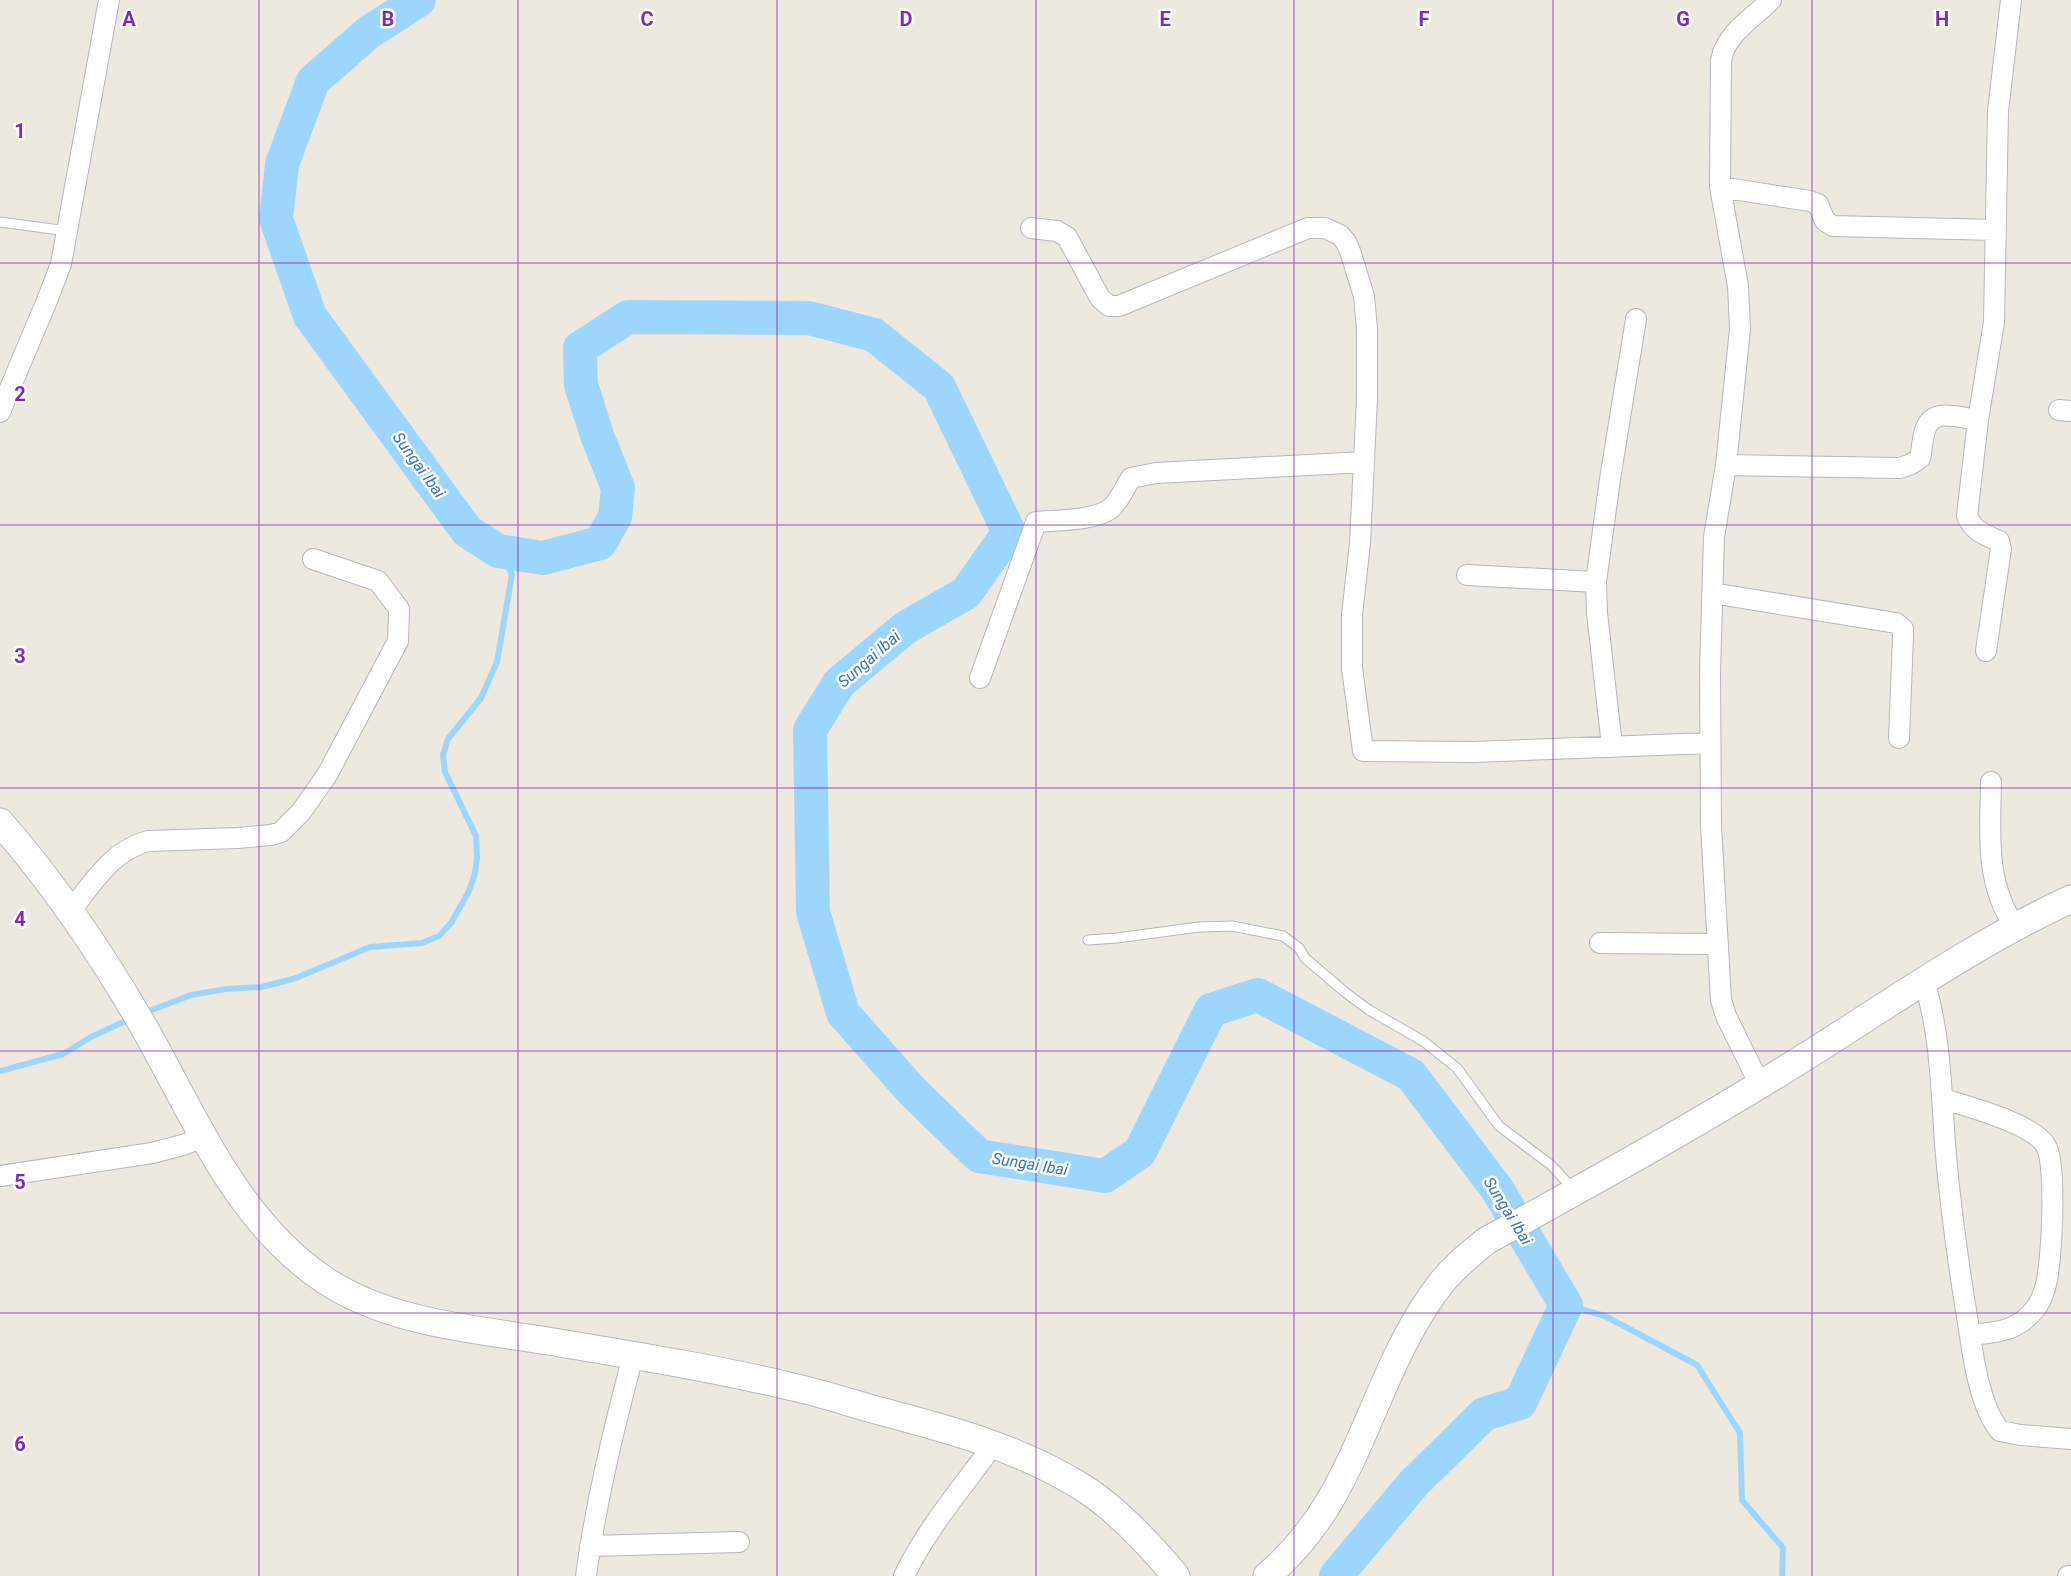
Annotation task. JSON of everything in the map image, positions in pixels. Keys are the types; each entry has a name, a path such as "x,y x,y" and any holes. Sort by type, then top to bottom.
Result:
{"street":[{"path":"0,412 61,264 109,0"},
{"path":"1760,1085 1726,1016 1721,1000 1716,944 1710,743 1714,537 1726,465 1740,329 1737,286 1720,187 1720,88 1724,47 1731,37 1771,0"},
{"path":"1986,651 2001,549 1999,541 1970,525 1967,516 1977,420 1994,321 1998,111 2011,0"},
{"path":"1720,187 1810,201 1818,204 1820,214 1833,226 1996,230"},
{"path":"1031,228 1057,231 1067,237 1100,298 1109,306 1119,306 1308,228 1325,228 1340,235 1350,251 1358,274 1364,296 1367,329 1360,543 1352,615 1352,668 1363,751 1473,752 1710,743"},
{"path":"1612,746 1597,613 1596,582 1636,319"},
{"path":"1726,465 1900,468 1920,458 1924,432 1933,417 1942,415 1977,420"},
{"path":"980,678 1036,522 1095,515 1110,509 1131,478 1156,472 1364,462"},
{"path":"71,910 117,855 134,845 148,841 238,838 281,832 301,812 327,775 349,729 398,641 399,609 378,581 313,559"},
{"path":"1467,575 1596,582"},
{"path":"1712,594 1896,623 1903,629 1899,738"},
{"path":"1991,782 1990,839 1995,882 2005,911 2015,927"},
{"path":"0,822 71,910 117,981 231,1181 274,1238 301,1263 328,1282 352,1296 378,1306 443,1323 800,1388 961,1432 1036,1462 1088,1491 1126,1523 1176,1576"},
{"path":"1267,1576 1285,1560 1328,1503 1346,1471 1397,1356 1430,1300 1453,1270 1486,1241 1760,1085 1924,981 2015,927 2071,899"},
{"path":"1600,943 1716,944"},
{"path":"1924,981 1930,998 1938,1053 1953,1225 1970,1335 1990,1416 2000,1431 2021,1436 2071,1438"},
{"path":"1942,1099 1995,1116 2028,1132 2046,1145 2053,1171 2046,1286 2037,1307 2013,1329 1970,1335"},
{"path":"0,1176 152,1153 204,1137"},
{"path":"586,1576 615,1424 633,1356"},
{"path":"904,1576 947,1505 993,1445"},
{"path":"590,1546 739,1542"}],"lane":[{"path":"0,222 67,231"},
{"path":"1088,940 1199,927 1232,926 1283,936 1299,948 1305,958 1346,993 1369,1010 1423,1041 1457,1068 1499,1126 1551,1165 1575,1192"}],"waterway":[{"name":"Sungai Ibai","path":"419,0 368,33 313,81 282,164 276,219 310,316 467,531 498,551 543,558 600,543 615,517 618,488 598,438 581,385 580,348 628,317 809,318 874,335 939,387 1009,532 966,593 905,628 839,683 810,730 813,912 843,1013 911,1090 979,1156 1105,1176 1140,1152 1211,1010 1258,995 1411,1075 1497,1189 1566,1305 1520,1403 1484,1414 1413,1484 1336,1576"},
{"path":"144,1013 191,995 226,989 262,987 296,978 370,947 422,943 439,936 451,923 468,893 475,874 477,857 476,836 445,772 443,755 448,739 481,698 497,662 512,574 498,551"},
{"path":"0,1071 63,1054 91,1037 132,1018"},
{"path":"1566,1305 1605,1316 1697,1365 1740,1433 1742,1500 1783,1548 1782,1576"}]}
